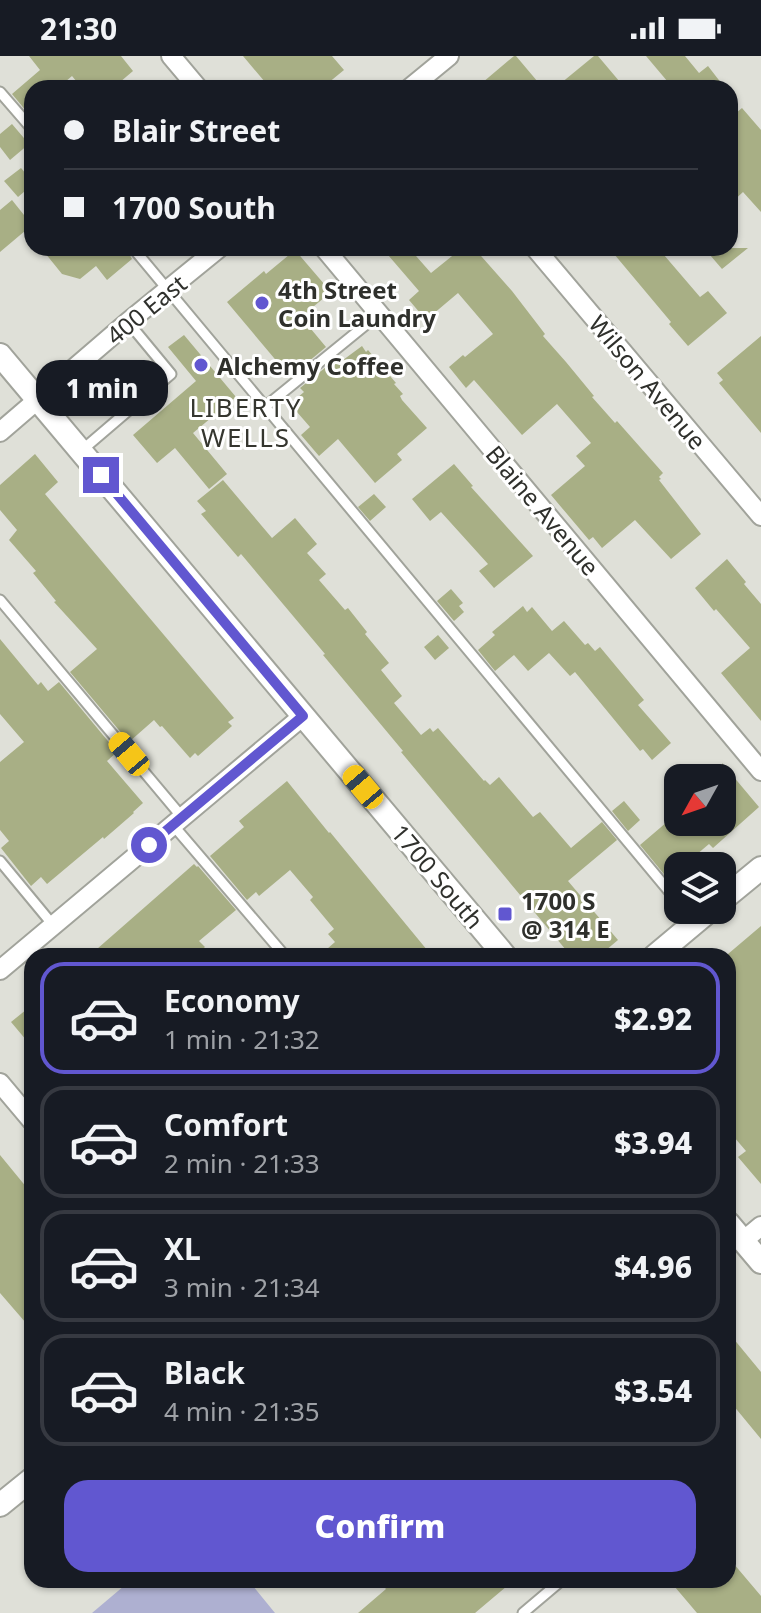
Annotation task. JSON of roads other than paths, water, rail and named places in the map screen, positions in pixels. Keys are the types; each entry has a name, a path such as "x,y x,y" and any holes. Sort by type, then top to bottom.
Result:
{"street":[{"path":"171,56 191,80"},
{"path":"420,80 449,56"},
{"name":"400 East","path":"0,432 209,256"},
{"name":"Blaine Avenue","path":"331,256 761,771"},
{"name":"Wilson Avenue","path":"542,256 761,516"},
{"name":"1700 South","path":"0,355 498,948"},
{"path":"26,948 303,716"},
{"path":"736,889 761,868"},
{"path":"663,948 687,924"},
{"path":"0,970 24,950"},
{"path":"0,1083 24,1112"},
{"path":"743,1241 761,1226"},
{"path":"736,1233 761,1262"},
{"path":"0,1505 24,1486"}],"lane":[{"path":"0,92 24,120"},
{"path":"140,256 664,885"},
{"path":"266,406 379,314"},
{"path":"81,451 171,374 128,322"},
{"path":"0,600 279,948"},
{"path":"0,861 53,925"},
{"path":"523,1613 553,1588"}],"place":[{"name":"4th Street Coin Laundry","path":"262,303"},
{"name":"Alchemy Coffee","path":"201,365"},
{"name":"1700 S @ 314 E","path":"505,914"}],"district":[{"name":"LIBERTY WELLS","path":"246,422"}]}
